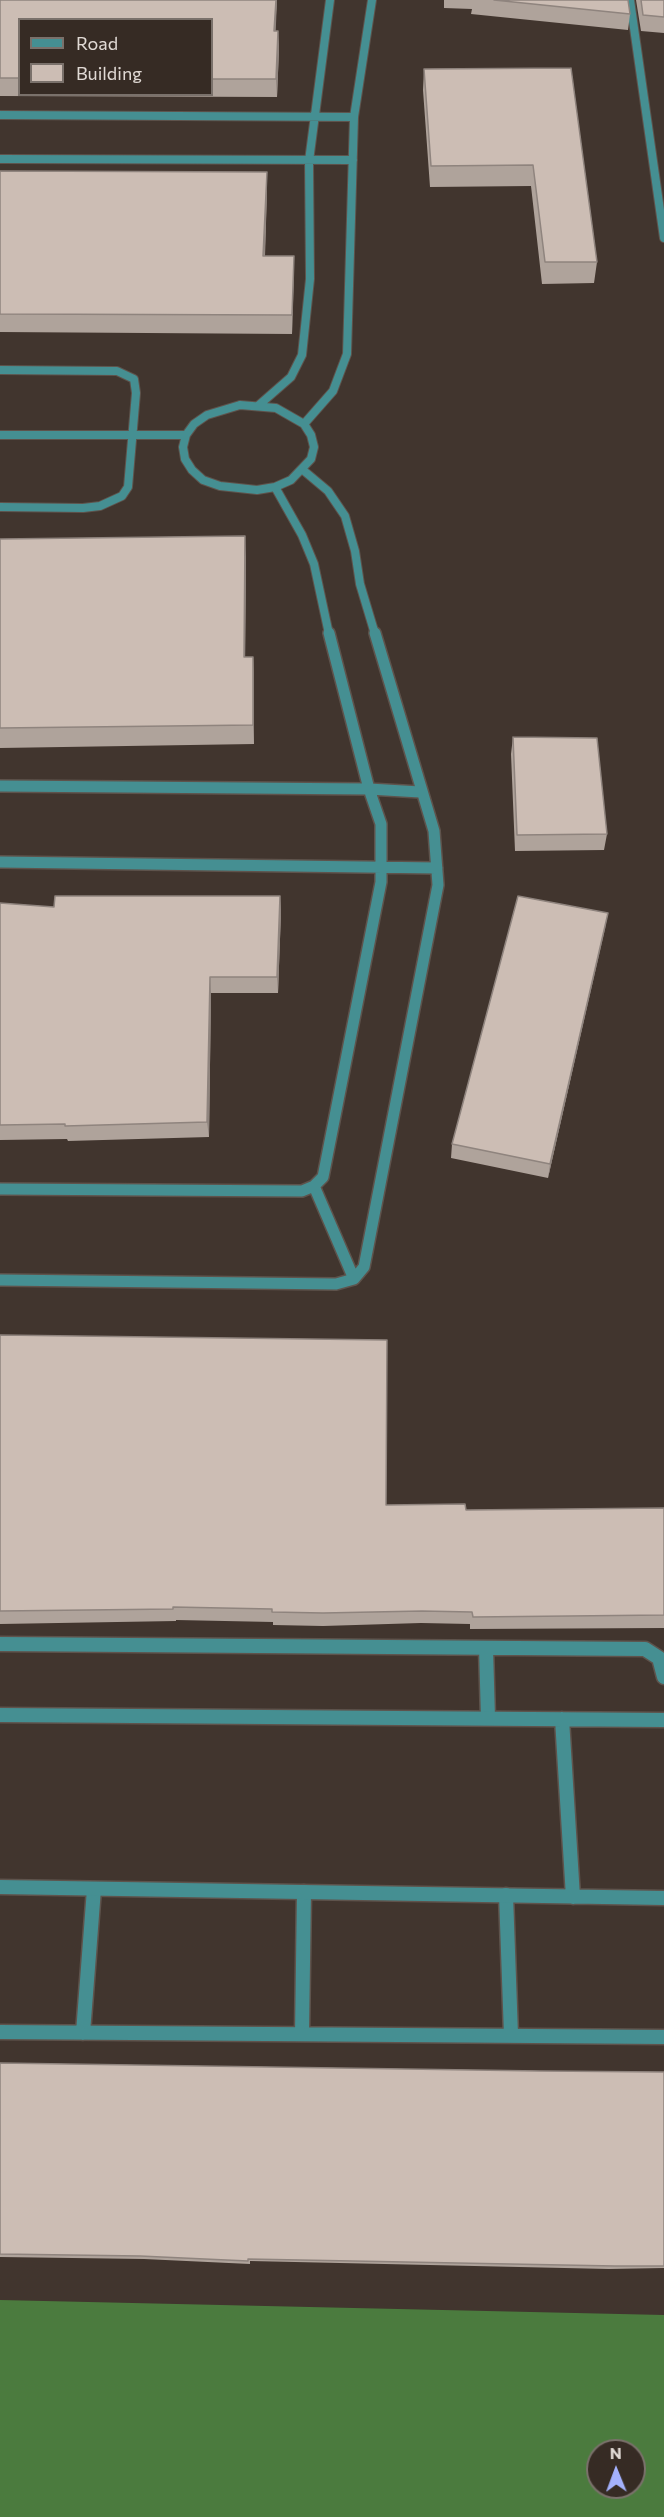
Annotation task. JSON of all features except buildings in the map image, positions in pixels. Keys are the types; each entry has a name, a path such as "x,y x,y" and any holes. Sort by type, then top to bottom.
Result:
{"street":[{"path":"259,405 291,377 302,355 310,279 309,161 330,0"},
{"path":"304,424 333,391 347,354 354,117 372,0"},
{"path":"630,0 664,238"},
{"path":"0,115 354,117"},
{"path":"0,159 353,160"},
{"path":"0,370 109,370 131,376 136,383 134,434 128,487 123,496 112,502 83,508 0,507"},
{"path":"240,405 259,405 276,408 304,424 311,435 314,447 311,459 303,470 291,480 275,487 256,490 238,490 203,480 192,470 185,459 183,447 186,435 194,424 215,412 240,405"},
{"path":"0,435 186,435"},
{"path":"0,1280 336,1284 354,1279 364,1267 438,885 434,831 420,792 360,584 355,551 345,516 328,491 303,470"},
{"path":"0,1189 302,1191 314,1186 323,1177 381,882 381,824 369,789 321,604 315,564 275,487"},
{"path":"0,786 369,789 420,792"},
{"path":"0,862 436,867"},
{"path":"314,1186 354,1279"},
{"path":"0,1644 645,1649 659,1658 664,1677"},
{"path":"486,1648 488,1718"},
{"path":"0,1715 664,1720"},
{"path":"562,1719 573,1897"},
{"path":"0,1887 664,1898"},
{"path":"83,2033 94,1889"},
{"path":"302,2034 304,1892"},
{"path":"506,1895 511,2035"},
{"path":"0,2032 664,2037"}],"green space":[{"path":"0,2300 664,2315 664,2517 0,2517"}]}
